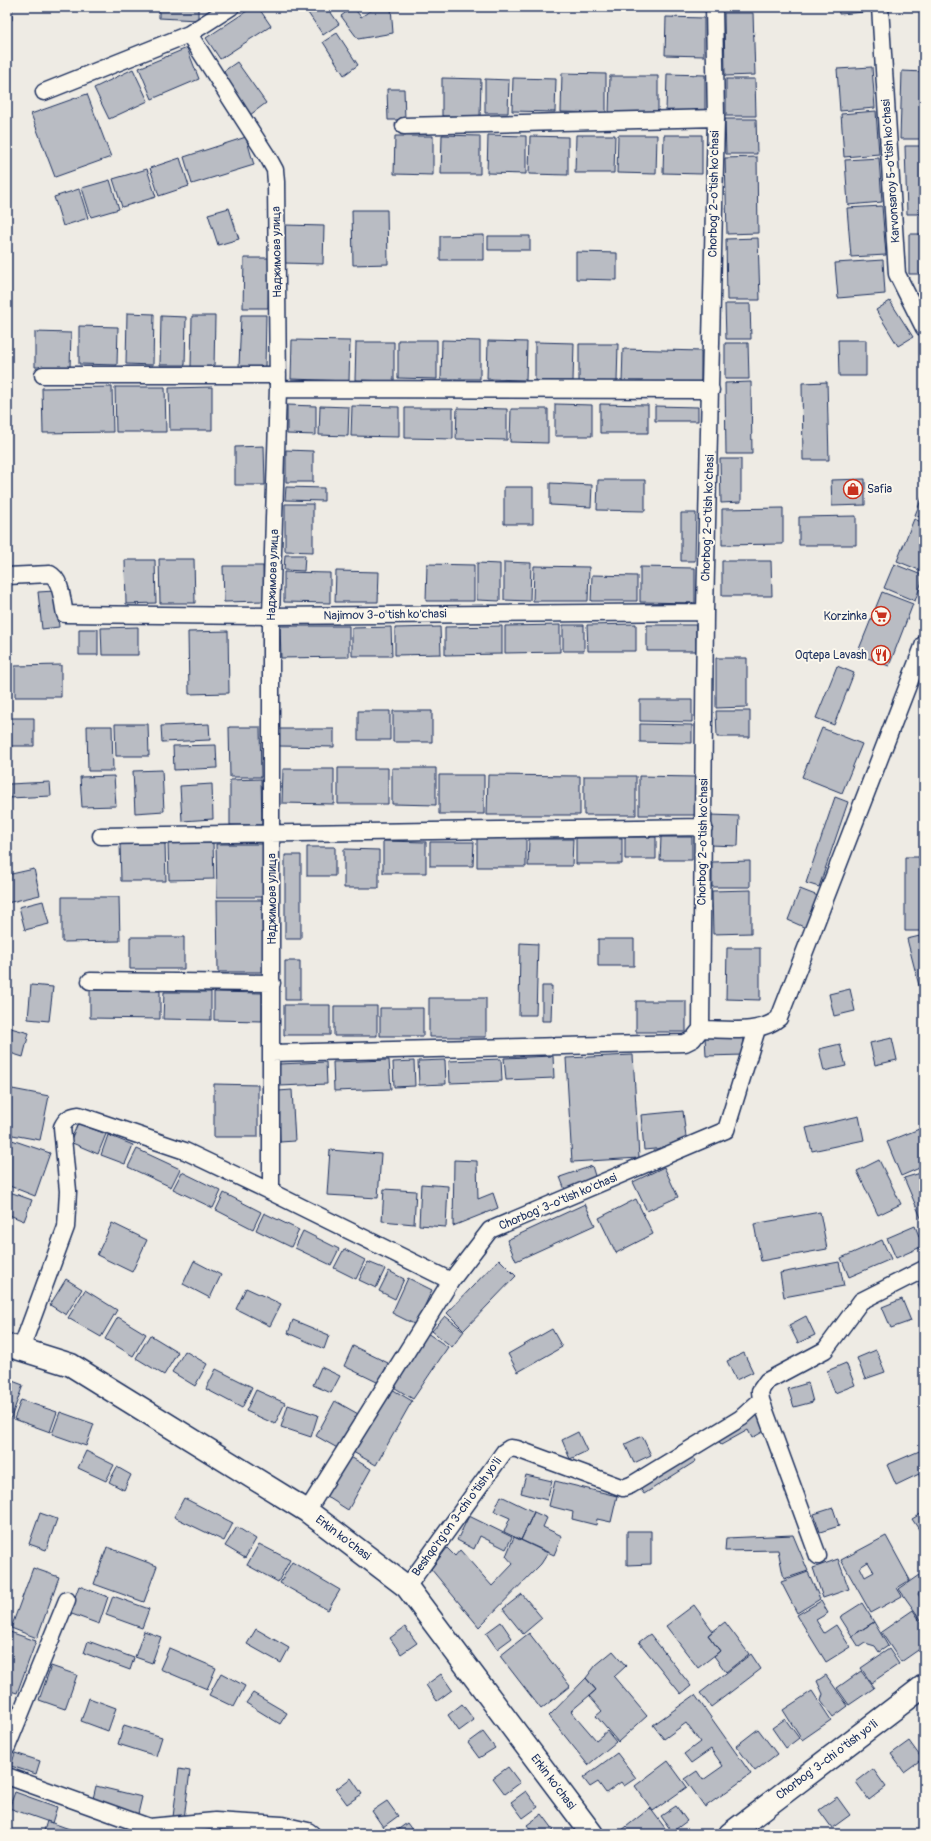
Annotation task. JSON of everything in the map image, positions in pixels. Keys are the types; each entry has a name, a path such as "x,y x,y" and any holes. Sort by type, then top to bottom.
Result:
{"main road":[{"name":"Erkin ko'chasi","path":"14,1347 71,1365 307,1511 407,1587 592,1834"},
{"name":"Chorbog' 3-chi o'tish yo'li","path":"730,1834 924,1686"}],"street":[{"path":"44,92 189,34 231,7"},
{"name":"Chorbog' 2-o'tish ko'chasi","path":"701,1029 705,612 716,118 714,7"},
{"name":"Karvonsaroy 5-o'tish ko'chasi","path":"880,7 897,274 924,328"},
{"name":"Наджимова улица","path":"189,34 275,170 278,382 271,616 271,1192"},
{"path":"404,126 716,118"},
{"path":"44,375 278,382 711,390"},
{"name":"Najimov 3-o'tish ko'chasi","path":"7,576 50,574 54,576 58,581 65,614 271,616 705,612"},
{"path":"271,1053 685,1043 693,1039 701,1029 756,1029 772,1024 779,1018 924,644"},
{"path":"101,836 272,832 704,827"},
{"path":"90,981 272,983"},
{"name":"Chorbog' 3-o'tish ko'chasi","path":"307,1511 451,1282 490,1230 726,1130 756,1029"},
{"path":"14,1347 66,1227 68,1191 62,1127 68,1118 73,1115 79,1115 185,1151 271,1192 451,1282"},
{"path":"818,1556 761,1400 760,1391 767,1382 825,1350 861,1300 924,1269"},
{"name":"Beshqo'rg'on 3-chi o'tish yo'li","path":"407,1587 504,1452 510,1448 623,1488 631,1485 741,1418 761,1400"},
{"path":"7,1747 67,1600"},
{"path":"8,1779 149,1827 215,1821 282,1825 312,1834"}],"building":[{"path":"7,7 12,7 12,20 7,20"},
{"path":"159,7 198,7 198,20 159,18"},
{"path":"253,7 258,7 271,26 220,59 206,38"},
{"path":"304,7 327,7 339,24 323,35"},
{"path":"353,7 361,17 376,7 391,7 393,33 358,39 341,16"},
{"path":"667,7 706,7 705,11 667,10"},
{"path":"724,7 746,7 746,10 724,10"},
{"path":"838,7 865,7 865,12 839,14"},
{"path":"724,13 753,13 755,75 725,76"},
{"path":"666,17 704,18 704,56 665,55"},
{"path":"337,33 358,65 344,75 323,42"},
{"path":"187,48 199,79 152,99 139,68"},
{"path":"237,62 266,103 250,115 221,73"},
{"path":"872,67 875,108 840,111 837,69"},
{"path":"133,69 148,101 109,119 94,88"},
{"path":"902,71 924,72 924,139 900,139"},
{"path":"562,73 606,74 606,113 561,112"},
{"path":"667,74 705,75 705,113 666,112"},
{"path":"610,76 658,76 658,115 609,114"},
{"path":"442,78 481,79 480,117 442,116"},
{"path":"513,78 556,79 555,112 512,111"},
{"path":"485,79 509,80 508,113 485,113"},
{"path":"726,79 755,79 756,116 726,116"},
{"path":"387,89 404,89 405,120 388,120"},
{"path":"87,94 111,157 55,177 31,114"},
{"path":"876,111 879,154 844,157 841,114"},
{"path":"725,119 756,119 757,154 726,154"},
{"path":"442,135 480,136 480,174 441,174"},
{"path":"488,135 526,136 526,174 487,173"},
{"path":"576,135 615,135 614,173 575,173"},
{"path":"618,135 657,135 656,174 617,173"},
{"path":"664,135 702,135 702,174 663,173"},
{"path":"395,136 433,136 433,175 394,174"},
{"path":"530,136 568,137 568,175 529,174"},
{"path":"246,137 254,165 192,184 184,157"},
{"path":"905,146 924,146 924,214 907,214"},
{"path":"757,157 758,233 727,234 725,158"},
{"path":"180,158 189,186 159,196 150,168"},
{"path":"879,158 882,202 848,205 845,160"},
{"path":"147,169 156,197 122,207 113,179"},
{"path":"110,180 119,209 91,217 82,188"},
{"path":"79,189 88,218 63,226 54,197"},
{"path":"882,206 886,255 851,257 847,208"},
{"path":"229,208 239,239 218,245 208,214"},
{"path":"352,210 387,210 388,264 353,265"},
{"path":"285,225 324,226 323,264 284,263"},
{"path":"909,234 924,234 924,274 909,274"},
{"path":"484,235 484,260 440,260 440,236"},
{"path":"488,236 530,236 530,250 488,250"},
{"path":"758,238 760,300 727,300 726,239"},
{"path":"576,252 617,253 617,280 576,279"},
{"path":"244,258 269,258 268,308 243,308"},
{"path":"883,260 885,294 838,298 835,263"},
{"path":"890,301 913,337 898,346 876,310"},
{"path":"725,304 750,304 751,339 726,339"},
{"path":"127,313 154,314 153,365 126,364"},
{"path":"241,315 266,315 265,368 239,367"},
{"path":"161,316 186,317 185,365 160,365"},
{"path":"192,316 215,316 214,367 191,367"},
{"path":"79,326 118,327 117,365 79,364"},
{"path":"35,332 71,333 70,368 35,367"},
{"path":"292,340 350,341 349,381 291,379"},
{"path":"398,340 437,340 437,379 398,378"},
{"path":"442,340 480,341 480,379 441,379"},
{"path":"838,340 866,340 866,376 839,376"},
{"path":"488,341 527,342 526,380 487,379"},
{"path":"356,342 394,342 394,381 355,380"},
{"path":"535,342 574,343 573,381 535,381"},
{"path":"725,343 748,343 749,379 725,379"},
{"path":"579,344 618,344 617,382 579,382"},
{"path":"623,349 701,351 701,385 622,383"},
{"path":"751,382 752,454 726,454 725,383"},
{"path":"827,382 829,460 803,460 802,383"},
{"path":"112,387 113,432 43,433 42,388"},
{"path":"115,387 165,387 166,432 116,432"},
{"path":"212,387 212,430 170,430 169,388"},
{"path":"555,404 592,405 592,436 555,436"},
{"path":"600,404 648,405 648,433 600,433"},
{"path":"287,405 316,406 316,435 287,434"},
{"path":"320,406 349,407 348,436 319,435"},
{"path":"352,406 399,407 399,437 351,436"},
{"path":"655,406 698,407 698,421 655,421"},
{"path":"405,408 453,408 453,439 405,438"},
{"path":"457,408 507,409 507,440 456,439"},
{"path":"511,409 548,409 548,443 510,442"},
{"path":"264,446 265,485 235,485 235,447"},
{"path":"286,450 313,451 313,482 286,482"},
{"path":"720,459 741,459 741,502 721,503"},
{"path":"865,479 865,505 832,506 831,480"},
{"path":"598,480 645,480 645,511 597,510"},
{"path":"550,483 592,485 591,507 550,505"},
{"path":"286,487 324,488 324,501 285,500"},
{"path":"504,487 533,487 533,524 504,524"},
{"path":"924,493 924,519 915,515"},
{"path":"285,504 313,504 313,552 285,551"},
{"path":"783,508 783,544 722,545 722,509"},
{"path":"681,513 696,513 695,561 681,561"},
{"path":"856,516 856,545 799,545 799,517"},
{"path":"914,519 924,523 924,572 897,561"},
{"path":"285,555 305,555 304,571 284,570"},
{"path":"159,559 194,559 195,603 160,603"},
{"path":"125,560 155,560 156,603 126,604"},
{"path":"722,561 771,561 772,596 722,596"},
{"path":"504,562 531,563 530,601 504,600"},
{"path":"477,563 500,564 500,601 477,600"},
{"path":"427,564 474,565 474,601 426,601"},
{"path":"894,564 924,576 915,601 884,588"},
{"path":"223,566 263,566 264,601 224,602"},
{"path":"534,566 589,567 588,601 533,601"},
{"path":"640,567 695,568 695,603 640,602"},
{"path":"336,571 379,572 378,602 335,602"},
{"path":"284,572 330,573 330,603 284,602"},
{"path":"592,575 637,576 637,601 591,601"},
{"path":"55,591 59,627 42,629 38,592"},
{"path":"882,592 913,604 889,666 857,654"},
{"path":"636,624 636,651 588,651 587,625"},
{"path":"560,625 560,652 505,653 505,626"},
{"path":"563,625 584,625 584,651 563,651"},
{"path":"647,625 696,625 696,651 647,651"},
{"path":"280,626 349,626 349,657 281,658"},
{"path":"502,626 502,654 445,655 445,627"},
{"path":"138,627 138,655 102,655 101,628"},
{"path":"391,627 392,656 352,656 352,628"},
{"path":"440,627 441,654 395,655 395,628"},
{"path":"79,629 98,629 98,655 79,655"},
{"path":"228,631 229,693 189,694 188,632"},
{"path":"716,658 747,658 747,707 716,708"},
{"path":"61,665 61,697 15,697 15,666"},
{"path":"837,666 854,673 834,725 816,718"},
{"path":"640,700 692,700 692,722 640,721"},
{"path":"358,711 390,711 390,740 358,740"},
{"path":"393,711 432,711 432,742 393,742"},
{"path":"716,711 750,711 750,737 717,737"},
{"path":"9,718 34,718 34,746 9,746"},
{"path":"115,724 148,724 149,756 116,756"},
{"path":"209,724 210,740 162,742 161,726"},
{"path":"640,724 692,725 692,743 640,742"},
{"path":"87,726 112,726 113,771 88,771"},
{"path":"229,727 260,727 261,777 230,777"},
{"path":"822,728 862,744 842,793 802,777"},
{"path":"279,729 334,729 334,747 279,746"},
{"path":"216,745 217,768 174,770 173,746"},
{"path":"338,768 388,768 388,804 338,804"},
{"path":"392,768 436,768 436,805 392,804"},
{"path":"283,769 334,769 334,804 282,803"},
{"path":"162,770 164,811 135,813 133,771"},
{"path":"439,775 484,775 484,814 439,814"},
{"path":"488,775 580,776 580,815 487,815"},
{"path":"114,776 116,806 82,807 80,777"},
{"path":"584,776 636,776 636,815 584,815"},
{"path":"639,776 695,777 695,815 639,815"},
{"path":"261,779 262,825 230,825 230,780"},
{"path":"50,782 51,796 10,798 9,784"},
{"path":"212,784 213,819 182,821 180,786"},
{"path":"835,797 848,802 819,887 806,883"},
{"path":"711,815 739,816 738,846 710,845"},
{"path":"625,837 656,837 656,859 625,859"},
{"path":"661,837 692,837 692,860 660,860"},
{"path":"477,838 526,838 526,867 477,867"},
{"path":"576,838 622,838 622,864 576,864"},
{"path":"529,839 573,839 572,866 528,866"},
{"path":"383,841 426,842 426,873 383,873"},
{"path":"430,842 474,842 473,866 430,866"},
{"path":"120,843 165,843 166,881 121,881"},
{"path":"168,843 213,843 214,879 169,880"},
{"path":"216,844 264,844 265,897 217,897"},
{"path":"307,847 335,847 335,876 307,876"},
{"path":"344,849 379,850 379,888 344,888"},
{"path":"285,855 301,855 301,939 285,939"},
{"path":"905,857 924,857 924,931 905,931"},
{"path":"750,861 750,887 712,887 712,862"},
{"path":"34,869 40,895 7,903 7,875"},
{"path":"800,889 818,896 806,928 788,920"},
{"path":"751,890 751,933 713,934 712,891"},
{"path":"62,897 119,897 120,941 62,942"},
{"path":"217,900 262,900 263,972 218,972"},
{"path":"43,901 49,924 25,930 19,907"},
{"path":"924,935 924,1005 907,939"},
{"path":"130,937 184,937 184,969 130,969"},
{"path":"598,939 634,939 634,966 598,966"},
{"path":"520,943 538,944 536,1015 519,1015"},
{"path":"727,948 760,948 760,1000 726,999"},
{"path":"285,961 300,961 300,1000 285,1000"},
{"path":"31,985 53,987 49,1021 28,1019"},
{"path":"542,986 552,986 551,1021 542,1021"},
{"path":"850,989 855,1011 834,1016 829,994"},
{"path":"90,990 160,991 160,1019 90,1018"},
{"path":"164,992 211,992 211,1020 163,1019"},
{"path":"214,992 262,993 262,1021 214,1020"},
{"path":"429,998 486,998 486,1037 429,1037"},
{"path":"636,1001 686,1001 686,1032 636,1032"},
{"path":"284,1005 330,1005 330,1035 284,1035"},
{"path":"334,1006 377,1006 377,1036 334,1036"},
{"path":"380,1008 423,1008 423,1036 380,1036"},
{"path":"7,1027 29,1033 23,1057 7,1052"},
{"path":"744,1035 744,1055 706,1056 705,1036"},
{"path":"892,1038 897,1060 875,1065 870,1043"},
{"path":"840,1044 846,1066 824,1071 819,1049"},
{"path":"633,1055 639,1158 572,1162 566,1058"},
{"path":"553,1056 554,1078 506,1080 504,1058"},
{"path":"501,1059 502,1081 450,1083 449,1061"},
{"path":"389,1060 391,1089 334,1091 333,1062"},
{"path":"445,1060 446,1084 419,1085 418,1061"},
{"path":"414,1061 415,1086 394,1087 393,1062"},
{"path":"326,1062 327,1084 280,1086 279,1064"},
{"path":"214,1084 258,1085 258,1137 214,1137"},
{"path":"7,1088 49,1096 40,1140 7,1134"},
{"path":"292,1090 295,1141 280,1142 278,1091"},
{"path":"683,1111 687,1146 644,1150 641,1115"},
{"path":"859,1116 864,1140 812,1151 806,1128"},
{"path":"78,1123 106,1134 98,1154 70,1142"},
{"path":"924,1127 924,1166 901,1176 887,1142"},
{"path":"108,1135 133,1145 125,1164 101,1155"},
{"path":"12,1140 50,1153 35,1196 7,1185 7,1152"},
{"path":"137,1149 180,1169 171,1187 128,1167"},
{"path":"330,1150 381,1154 378,1198 327,1195"},
{"path":"454,1160 477,1161 478,1199 493,1193 498,1208 453,1226"},
{"path":"879,1160 901,1204 878,1215 857,1171"},
{"path":"592,1166 596,1179 565,1190 560,1177"},
{"path":"664,1167 678,1197 647,1211 633,1182"},
{"path":"182,1172 221,1191 213,1208 173,1189"},
{"path":"924,1172 924,1220 922,1220 904,1178"},
{"path":"421,1184 448,1186 446,1227 419,1225"},
{"path":"384,1189 416,1191 414,1224 382,1221"},
{"path":"7,1191 32,1200 24,1221 7,1214"},
{"path":"224,1193 261,1212 253,1229 216,1210"},
{"path":"636,1199 653,1234 616,1253 599,1218"},
{"path":"585,1204 595,1225 516,1261 507,1240"},
{"path":"820,1212 827,1249 761,1261 754,1224"},
{"path":"264,1213 299,1230 291,1247 256,1230"},
{"path":"112,1223 147,1240 132,1272 97,1255"},
{"path":"915,1226 923,1246 896,1258 887,1238"},
{"path":"303,1231 339,1249 331,1265 295,1248"},
{"path":"882,1240 891,1259 849,1277 841,1258"},
{"path":"344,1249 365,1260 356,1279 334,1268"},
{"path":"499,1259 516,1276 464,1330 447,1313"},
{"path":"194,1261 221,1275 210,1298 183,1284"},
{"path":"368,1262 385,1269 376,1288 359,1280"},
{"path":"839,1262 844,1286 784,1297 780,1273"},
{"path":"389,1271 404,1279 395,1299 379,1291"},
{"path":"408,1278 432,1290 416,1325 392,1313"},
{"path":"66,1279 82,1289 66,1315 50,1305"},
{"path":"924,1283 924,1301 918,1285"},
{"path":"246,1288 281,1304 270,1326 236,1309"},
{"path":"85,1290 117,1310 101,1337 68,1318"},
{"path":"902,1299 911,1321 891,1328 882,1307"},
{"path":"445,1316 464,1331 452,1347 432,1331"},
{"path":"806,1316 815,1335 798,1343 789,1325"},
{"path":"118,1317 146,1334 133,1356 105,1339"},
{"path":"293,1320 329,1335 324,1349 288,1333"},
{"path":"552,1329 562,1347 518,1372 508,1354"},
{"path":"427,1333 448,1347 413,1399 392,1386"},
{"path":"150,1335 178,1352 164,1375 136,1358"},
{"path":"353,1346 388,1363 379,1383 344,1366"},
{"path":"876,1350 885,1372 865,1379 857,1358"},
{"path":"185,1351 207,1364 195,1386 172,1372"},
{"path":"744,1353 753,1372 736,1380 727,1361"},
{"path":"846,1363 855,1385 835,1393 827,1371"},
{"path":"321,1367 340,1376 331,1393 313,1385"},
{"path":"216,1369 252,1387 242,1408 206,1389"},
{"path":"7,1379 23,1385 11,1418 7,1417"},
{"path":"808,1383 813,1402 794,1407 788,1389"},
{"path":"390,1388 412,1401 376,1465 353,1452"},
{"path":"256,1390 285,1403 275,1424 246,1411"},
{"path":"21,1400 57,1412 50,1432 14,1419"},
{"path":"335,1401 360,1415 341,1450 316,1436"},
{"path":"288,1405 318,1415 311,1437 281,1427"},
{"path":"60,1412 94,1424 86,1446 52,1434"},
{"path":"759,1412 768,1429 752,1438 748,1430 721,1445 715,1436"},
{"path":"578,1432 587,1451 570,1459 562,1440"},
{"path":"642,1436 651,1455 634,1463 625,1444"},
{"path":"924,1449 924,1485 919,1474 896,1485 887,1465"},
{"path":"86,1451 114,1465 106,1481 78,1468"},
{"path":"690,1451 696,1461 644,1494 637,1484"},
{"path":"349,1456 371,1469 348,1510 326,1496"},
{"path":"117,1467 131,1475 124,1490 109,1482"},
{"path":"526,1475 552,1481 547,1500 521,1493"},
{"path":"555,1481 617,1496 611,1522 597,1519 596,1525 572,1519 573,1512 549,1506"},
{"path":"501,1496 534,1512 521,1540 504,1532 510,1518 494,1511"},
{"path":"184,1498 233,1523 224,1541 174,1517"},
{"path":"833,1508 839,1526 820,1532 814,1514"},
{"path":"534,1512 547,1518 543,1527 562,1536 554,1555 521,1540"},
{"path":"924,1512 924,1537 912,1519"},
{"path":"40,1513 57,1519 46,1550 29,1544"},
{"path":"469,1516 512,1537 506,1549 480,1536 474,1549 457,1540"},
{"path":"237,1527 256,1539 245,1558 225,1546"},
{"path":"627,1531 651,1531 651,1564 627,1565"},
{"path":"793,1535 808,1571 784,1579 778,1550 725,1551 726,1538"},
{"path":"886,1536 910,1580 897,1588 902,1596 871,1613 841,1560","holes":["868,1562 874,1572 865,1577 860,1567"]},
{"path":"514,1537 548,1553 541,1564 479,1627 431,1569 447,1548 455,1556 460,1550 492,1586 513,1564 506,1556"},
{"path":"259,1544 290,1560 278,1582 247,1565"},
{"path":"107,1547 157,1566 144,1602 94,1584"},
{"path":"838,1559 849,1589 823,1598 813,1568"},
{"path":"292,1562 340,1590 328,1610 280,1583"},
{"path":"33,1568 59,1577 37,1638 11,1628"},
{"path":"808,1572 820,1599 797,1613 781,1582"},
{"path":"919,1575 924,1581 924,1590 918,1594 924,1603 924,1624 899,1589"},
{"path":"79,1586 108,1597 99,1624 69,1613"},
{"path":"522,1594 542,1618 523,1634 503,1609"},
{"path":"113,1596 149,1609 142,1628 106,1615"},
{"path":"821,1601 828,1613 816,1620 824,1633 836,1625 850,1647 826,1662 797,1615"},
{"path":"862,1603 874,1622 852,1636 840,1617"},
{"path":"694,1605 713,1631 708,1635 720,1651 698,1668 666,1626"},
{"path":"913,1610 924,1627 924,1646 901,1662 881,1632"},
{"path":"501,1622 512,1638 497,1649 486,1633"},
{"path":"725,1622 749,1654 726,1672 714,1656 720,1651 708,1635"},
{"path":"874,1622 888,1646 879,1652 875,1646 865,1643 859,1647 852,1636"},
{"path":"405,1627 417,1643 401,1654 390,1638"},
{"path":"256,1629 289,1648 281,1663 247,1644"},
{"path":"144,1631 161,1637 152,1663 135,1657"},
{"path":"10,1632 36,1641 17,1693 7,1690 7,1640"},
{"path":"529,1633 570,1686 541,1709 500,1656"},
{"path":"650,1634 691,1686 681,1694 639,1642"},
{"path":"88,1641 134,1658 130,1670 84,1653"},
{"path":"169,1648 216,1668 207,1689 160,1669"},
{"path":"889,1649 899,1664 871,1683 861,1668"},
{"path":"613,1651 626,1666 614,1677 647,1716 618,1742 596,1716 602,1711 589,1696 596,1690 586,1678 596,1665"},
{"path":"751,1654 761,1669 711,1707 700,1693"},
{"path":"51,1666 77,1675 65,1709 39,1700"},
{"path":"861,1671 874,1688 849,1705 837,1688"},
{"path":"221,1673 245,1686 234,1707 209,1695"},
{"path":"441,1674 452,1690 437,1701 426,1685"},
{"path":"826,1675 848,1706 833,1717 821,1701 823,1694 817,1681"},
{"path":"586,1678 596,1690 571,1711 596,1740 607,1731 616,1742 588,1765 549,1716"},
{"path":"812,1691 831,1720 802,1740 783,1710"},
{"path":"253,1693 287,1713 280,1724 246,1703"},
{"path":"695,1695 751,1774 705,1807 685,1779 697,1771 703,1780 723,1766 711,1749 691,1763 684,1754 700,1742 686,1723 664,1739 653,1725"},
{"path":"89,1698 116,1708 108,1731 81,1721"},
{"path":"462,1704 474,1720 459,1731 448,1715"},
{"path":"785,1719 799,1738 786,1748 772,1728"},
{"path":"124,1725 162,1737 156,1756 118,1744"},
{"path":"758,1729 777,1754 755,1771 736,1746"},
{"path":"483,1732 495,1748 479,1758 468,1743"},
{"path":"909,1741 922,1759 904,1772 891,1754"},
{"path":"15,1753 40,1761 36,1774 11,1766"},
{"path":"617,1753 636,1778 624,1786 621,1782 606,1793 598,1782 590,1787 583,1778"},
{"path":"668,1761 687,1787 653,1811 635,1786"},
{"path":"508,1767 520,1783 505,1794 493,1778"},
{"path":"179,1769 190,1771 184,1819 173,1817"},
{"path":"873,1769 886,1787 869,1800 856,1782"},
{"path":"351,1778 362,1794 347,1804 336,1789"},
{"path":"96,1786 142,1797 138,1814 92,1803"},
{"path":"526,1791 538,1807 523,1818 511,1802"},
{"path":"15,1792 57,1807 52,1823 9,1808"},
{"path":"837,1797 850,1815 832,1828 819,1810"},
{"path":"387,1801 398,1816 383,1827 372,1811"},
{"path":"676,1806 687,1821 672,1832 661,1816"},
{"path":"650,1808 668,1832 666,1834 617,1834"},
{"path":"542,1814 554,1830 548,1834 534,1834 527,1825"},
{"path":"47,1821 75,1831 74,1834 43,1834"},
{"path":"407,1823 415,1834 392,1834"},
{"path":"111,1829 130,1833 130,1834 110,1834"}],"place":[{"name":"Safia","path":"853,489"},
{"name":"Korzinka","path":"881,616"},
{"name":"Oqtepa Lavash","path":"881,655"}]}
